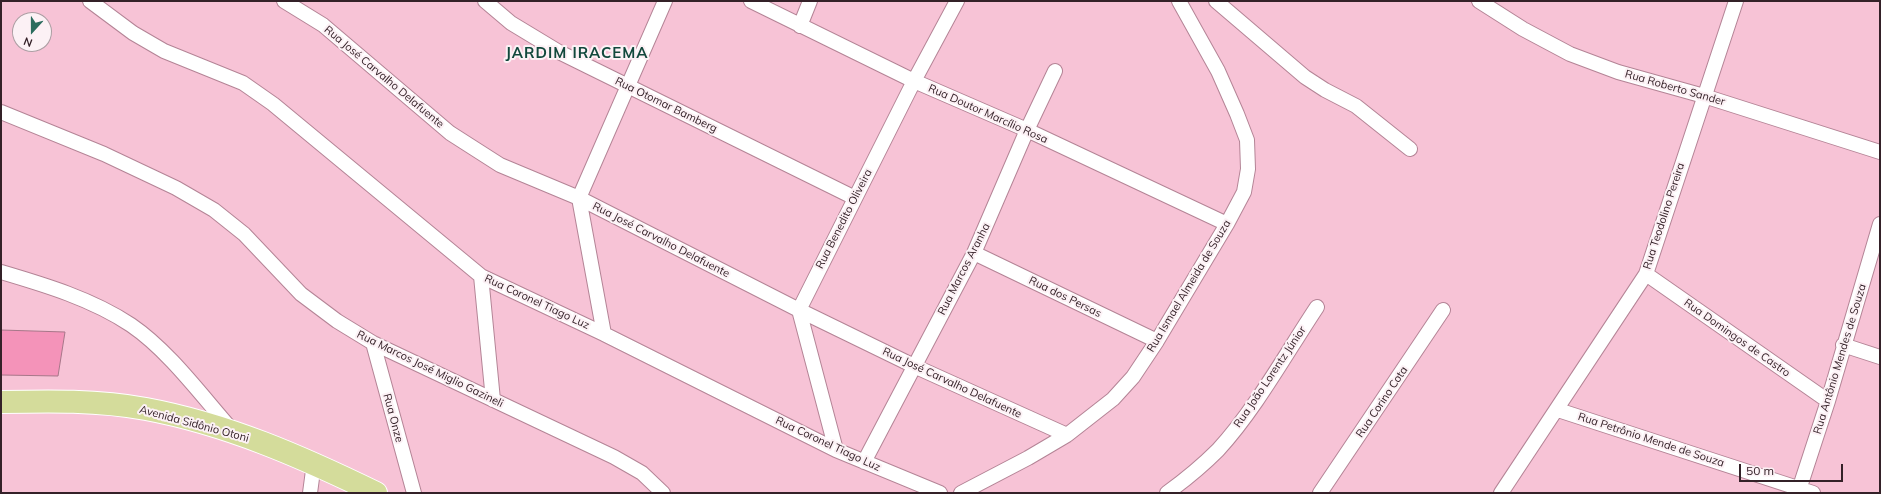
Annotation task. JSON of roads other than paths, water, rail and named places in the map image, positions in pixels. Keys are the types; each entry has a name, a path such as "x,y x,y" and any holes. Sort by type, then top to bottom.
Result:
{"main road":[{"name":"Avenida Sidônio Otoni","path":"1,402 67,400 146,409 234,432 314,463 376,493"}],"street":[{"name":"Rua Coronel Tiago Luz","path":"90,1 133,33 164,51 243,82 273,104 481,276 604,334 836,450 940,493"},
{"name":"Rua José Carvalho Delafuente","path":"284,1 324,25 450,133 500,165 579,198 799,310 914,366 1067,435"},
{"name":"Rua Otomar Bamberg","path":"485,1 511,23 559,52 855,198"},
{"path":"604,334 579,198 665,1"},
{"name":"Rua Doutor Marcílio Rosa","path":"751,1 914,81 1027,130 1227,224"},
{"path":"800,26 810,1"},
{"name":"Rua Benedito Oliveira","path":"799,310 914,81 957,1"},
{"name":"Rua Ismael Almeida de Souza","path":"961,493 1028,458 1067,435 1113,399 1133,377 1157,341 1227,224 1244,192 1248,168 1246,140 1237,114 1218,71 1179,1"},
{"path":"1216,1 1305,77 1325,90 1356,106 1410,149"},
{"name":"Rua Roberto Sander","path":"1479,1 1523,29 1570,54 1618,72 1704,96 1880,152"},
{"name":"Rua Teodolino Pereira","path":"1501,493 1558,410 1646,274 1736,1"},
{"name":"Rua Marcos Aranha","path":"864,462 974,253 1027,130 1055,71"},
{"name":"Rua Marcos José Miglio Gazineli","path":"1,112 104,154 176,188 214,210 244,234 301,294 337,321 373,343 614,458 642,473 662,493"},
{"name":"Rua Antônio Mendes de Souza","path":"1799,490 1828,401 1843,345 1880,224"},
{"name":"Rua dos Persas","path":"974,253 1157,341"},
{"path":"1,272 94,305 131,325 163,352 234,432"},
{"name":"Rua Domingos de Castro","path":"1646,274 1828,401"},
{"path":"481,276 493,400"},
{"name":"Rua João Lorentz Júnior","path":"1167,493 1192,475 1219,449 1248,412 1317,306"},
{"path":"799,310 836,450"},
{"name":"Rua Corino Cota","path":"1320,493 1443,310"},
{"name":"Rua Onze","path":"373,343 414,493"},
{"path":"1843,345 1880,357"},
{"name":"Rua Petrônio Mende de Souza","path":"1558,410 1799,490 1813,493"},
{"path":"310,493 314,463"}],"district":[{"name":"JARDIM IRACEMA","path":"577,53"}]}
